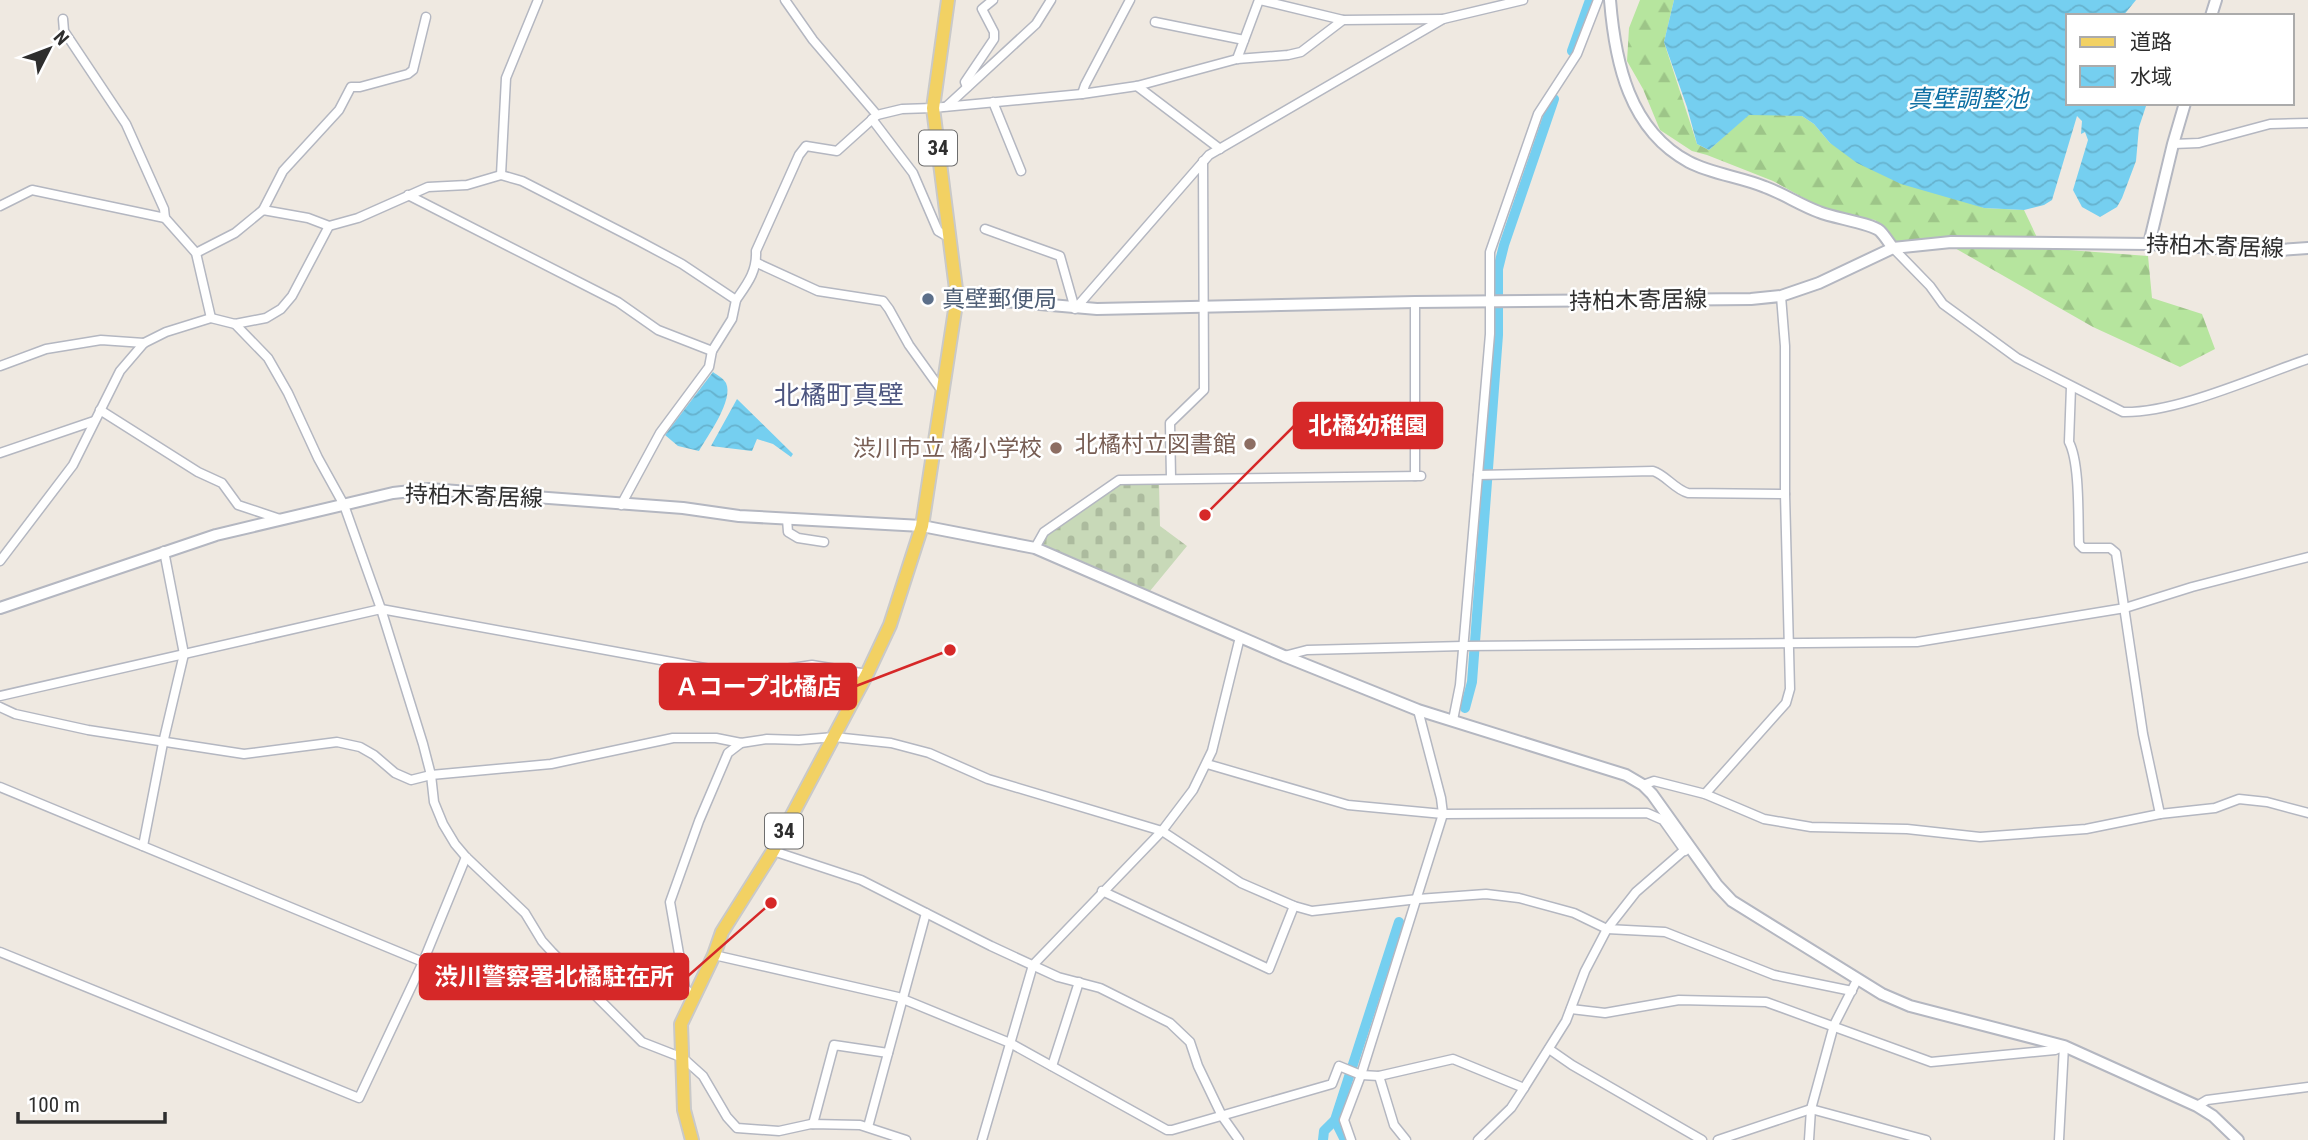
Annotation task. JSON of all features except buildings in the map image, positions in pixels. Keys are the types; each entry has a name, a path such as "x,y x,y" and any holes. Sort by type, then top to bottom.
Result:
{"main road":[{"name":"34","path":"692,1140 684,1110 681,1024 722,932 773,852 867,674 890,625 922,526 957,297 933,108 948,0"},
{"path":"1610,0 1612,23 1628,94 1641,118 1666,145 1689,162 1768,188 1818,212 1870,226 1878,230 1893,248"},
{"path":"2149,244 2184,105"},
{"name":"持柏木寄居線","path":"957,297 1075,309 1751,299 1781,296 1819,283 1893,248 1951,242 2149,244 2265,251 2308,248"},
{"name":"持柏木寄居線","path":"0,608 216,535 393,493 429,489 683,508 739,516 922,526 1035,548 1284,656 1418,710 1616,771 1643,785"},
{"path":"1643,785 1660,804 1687,849 1732,901 1854,986 1910,1006 2064,1046 2197,1106 2213,1116 2238,1140"}],"street":[{"path":"501,175 506,78 538,0"},
{"path":"785,0 914,173 938,231 950,238"},
{"path":"967,87 965,82 994,39 994,32 982,9 993,0"},
{"path":"947,106 1035,24 1051,0"},
{"path":"1082,94 1130,0"},
{"path":"1237,59 1260,0 1343,20 1443,19 1523,0"},
{"path":"1453,720 1460,685 1480,475 1490,334 1489,265 1493,242 1538,114 1577,54 1598,0"},
{"path":"196,253 235,233 263,210 283,171 339,110 351,87 408,74 413,70 426,17"},
{"path":"64,19 64,31 126,124 164,209 165,218 196,253 211,318"},
{"path":"1075,309 1203,161 1443,19"},
{"path":"621,505 660,433 709,367 712,351 732,319 736,300 753,276 757,262 756,251 799,155 806,146 837,151 874,117 902,109 1082,94 1137,86 1237,59 1301,52 1343,20"},
{"path":"1154,22 1244,40"},
{"path":"1137,86 1220,149"},
{"path":"993,102 1021,171"},
{"path":"2173,144 2199,143 2270,124 2308,123"},
{"path":"1171,478 1170,423 1204,390 1203,161"},
{"path":"263,210 309,218 328,226 358,218 428,187 467,185 501,175 522,181 682,264 736,300"},
{"path":"0,206 32,190 165,218"},
{"path":"408,195 618,302 658,330 712,351"},
{"path":"0,561 73,465 120,371 144,343 166,331 211,318 235,324 266,318 281,309 292,296 328,226"},
{"path":"985,229 1060,256 1075,309"},
{"path":"1893,248 1930,286 1943,304 2017,358 2123,412 2143,413 2192,400 2308,359"},
{"path":"757,262 818,291 883,302 942,391"},
{"path":"1705,794 1786,703 1790,689 1785,494 1785,346 1781,296"},
{"path":"1035,548 1044,532 1119,480 1418,476 1415,302"},
{"path":"235,324 268,358 344,505 381,609 423,744 434,802 455,844 525,913 541,941 642,1042 683,1058 703,1076 737,1128 779,1131 813,1124 867,1127 906,1140"},
{"path":"0,366 46,349 101,340 144,343"},
{"path":"2071,387 2069,442 2073,449 2079,544 2082,548 2110,548 2116,553 2143,734 2161,814"},
{"path":"100,410 198,472 222,483 238,505 281,519"},
{"path":"0,453 94,421"},
{"path":"1480,475 1653,471 1688,493 1785,494"},
{"path":"788,519 788,532 798,538 824,542"},
{"path":"143,846 184,653 164,551"},
{"path":"1284,656 1307,650 1464,646 1917,642 2125,608 2192,587 2308,557"},
{"path":"0,696 381,609 743,675 812,665 867,674"},
{"path":"982,1140 1033,965 1162,831 1193,790 1207,764 1240,637"},
{"path":"0,707 15,714 76,727 244,754 337,742 360,747 395,773 411,780 431,775 551,764 673,738 716,738 741,743 766,739 834,737 891,743 929,753 988,779 1162,831 1241,883 1312,911 1418,898 1486,894 1519,898 1574,913 1606,929 1665,932 1774,975 1854,986 1834,1025 1811,1109 1809,1140"},
{"path":"1351,1140 1343,1120 1418,898 1443,814 1418,710"},
{"path":"693,997 685,988 670,902 699,821 728,753 741,743"},
{"path":"1207,764 1348,805 1443,814 1647,813 1663,820 1687,849 1636,892 1606,929 1549,1049 1511,1108 1478,1140"},
{"path":"1643,785 1654,780 1705,794 1764,819 1811,827 1907,829 1980,837 2086,829 2161,814 2216,808 2239,799 2267,802 2308,813"},
{"path":"0,787 423,962"},
{"path":"773,852 861,880 991,946 1058,977 1100,988 1170,1023 1190,1042 1198,1066 1222,1115 1239,1140"},
{"path":"0,952 359,1098 423,962 466,857"},
{"path":"1102,891 1269,969 1294,906"},
{"path":"867,1127 926,913"},
{"path":"714,955 903,999 1010,1043 1167,1130 1332,1084 1339,1066 1359,1074 1380,1076 1453,1059 1524,1088"},
{"path":"1052,1066 1079,982"},
{"path":"1570,1009 1605,1013 1679,1000 1766,1002 1931,1062 2055,1050 2064,1046 2059,1140"},
{"path":"813,1124 834,1045 888,1052"},
{"path":"1549,1049 1572,1066 1702,1140"},
{"path":"1380,1076 1395,1125 1406,1140"},
{"path":"2197,1106 2207,1100 2308,1087"},
{"path":"1718,1140 1811,1109 1926,1140"}],"green space":[{"path":"1640,0 1674,0 1664,42 1697,144 1709,150 1749,114 1802,116 1814,124 1830,143 1963,200 1984,208 2024,210 2042,248 2148,256 2152,298 2202,314 2215,349 2180,367 2093,327 1946,243 1895,243 1888,230 1875,220 1853,217 1820,207 1773,181 1692,151 1660,130 1643,89 1627,61 1629,28"},
{"path":"1118,483 1159,483 1160,526 1187,546 1150,591 1042,544 1046,535"}],"water":[{"name":"真壁調整池","path":"1674,0 2136,0 2125,14 2066,14 2066,105 2146,105 2139,127 2136,161 2117,207 2100,217 2082,207 2073,190 2088,140 2085,132 2081,134 2082,121 2077,116 2052,200 2024,210 1984,208 1901,184 1857,163 1830,143 1814,124 1802,116 1749,115 1709,150 1697,144 1664,42"},
{"path":"713,372 725,381 728,390 719,417 699,451 678,446 665,435"},
{"path":"737,399 793,454 791,457 773,444 757,439 752,451 711,446"}],"waterway":[{"path":"1572,51 1590,0"},
{"path":"1465,708 1472,682 1498,335 1498,269 1554,99"},
{"path":"1323,1140 1324,1131 1335,1120 1399,922"},
{"path":"1335,1120 1345,1140"}],"place":[{"name":"真壁郵便局","path":"928,299"},
{"name":"北橘村立図書館","path":"1250,444"},
{"name":"渋川市立 橘小学校","path":"1056,448"},
{"name":"北橘幼稚園","path":"1205,515"},
{"name":"Ａコープ北橘店","path":"950,650"},
{"name":"渋川警察署北橘駐在所","path":"771,903"}],"district":[{"name":"北橘町真壁","path":"839,395"}]}
